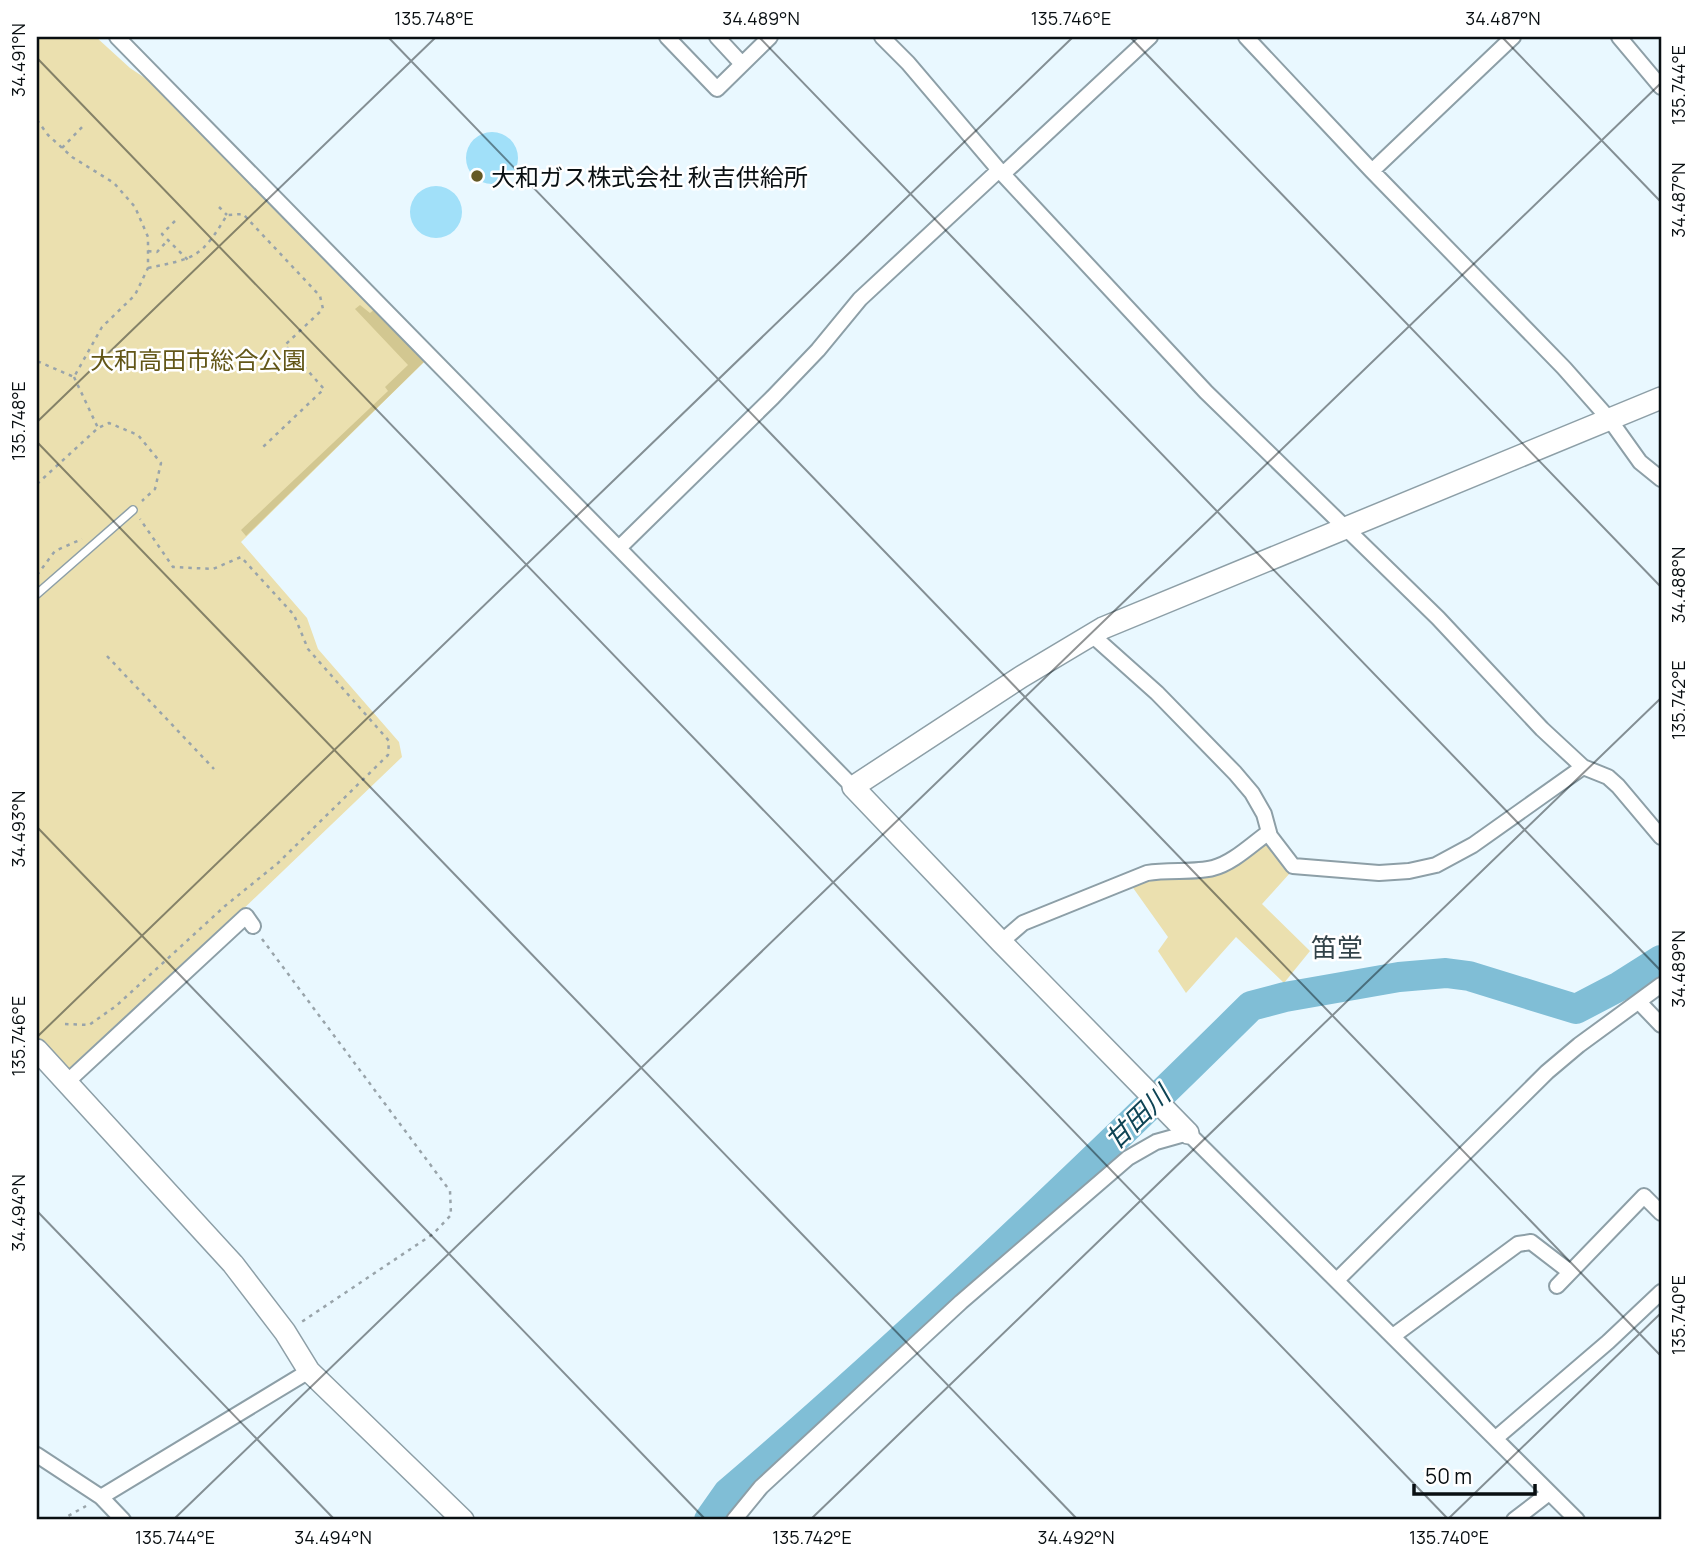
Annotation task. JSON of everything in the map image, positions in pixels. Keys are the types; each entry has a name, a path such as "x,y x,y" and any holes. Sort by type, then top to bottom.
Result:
{"street":[{"path":"117,37 853,787 1000,942 1188,1133 1577,1520"},
{"path":"667,37 717,89 767,38"},
{"path":"717,37 742,64"},
{"path":"882,37 908,63 1001,172 1197,383 1438,618 1513,700 1583,767 1608,777 1661,837"},
{"path":"619,548 773,397 818,350 860,299 1150,37"},
{"path":"1247,37 1372,171 1563,368 1610,420 1640,462 1661,479"},
{"path":"1372,171 1513,37"},
{"path":"1619,37 1661,87"},
{"path":"853,787 1104,628 1661,398"},
{"path":"1092,635 1157,693 1235,773 1252,793 1264,814 1269,832 1293,866 1379,873 1409,871 1436,865 1473,845 1583,767"},
{"path":"1000,942 1023,923 1039,915 1147,873 1166,869 1212,869 1269,832"},
{"path":"67,1082 246,916 253,926"},
{"path":"1336,1280 1547,1072 1661,985"},
{"path":"1639,1002 1661,1025"},
{"path":"37,1050 233,1264 285,1332 309,1371 463,1520"},
{"path":"734,1520 761,1487 951,1312 1128,1158 1156,1142 1188,1133"},
{"path":"1557,1286 1644,1196 1661,1213"},
{"path":"1393,1336 1518,1244 1531,1242 1570,1272"},
{"path":"1496,1438 1608,1342 1661,1292"},
{"path":"101,1497 309,1371"},
{"path":"37,1455 101,1497 123,1520"},
{"path":"1514,1520 1549,1493"}],"lane":[{"path":"37,594 133,510"}],"path":[{"path":"37,120 62,148 114,183 135,207 148,237 148,268 135,295 102,327 74,377"},
{"path":"62,148 83,126"},
{"path":"219,207 228,215 243,214 320,296 323,309 285,345 324,389 263,447"},
{"path":"148,268 188,260 209,244 228,215"},
{"path":"175,221 162,234 188,260"},
{"path":"148,251 157,252 168,240"},
{"path":"37,361 74,377 99,428"},
{"path":"37,484 99,428 109,423 138,435 161,463 155,489 133,510 173,567 213,569 241,557 294,615 308,649 388,741 388,755 278,863 225,905 116,1006 89,1025 65,1024"},
{"path":"37,575 55,551 74,541 109,531"},
{"path":"107,656 214,769"},
{"path":"253,926 450,1191 451,1215 433,1234 285,1332"},
{"path":"61,1520 101,1497"}],"green space":[{"name":"大和高田市総合公園","path":"37,37 96,37 130,68 148,80 426,360 241,542 307,618 318,649 399,742 402,757 69,1076 37,1042"},
{"path":"1265,843 1290,873 1262,904 1310,951 1284,983 1236,937 1186,993 1158,951 1168,937 1131,885 1160,878 1217,876"}],"shaded area":[{"path":"360,305 370,313 375,309 426,360 246,536 241,530 388,391 385,387 408,365 355,309"}],"building":[{"path":"492,132 511,139 518,158 511,177 492,184 473,177 466,158 473,139"},
{"path":"436,186 455,193 462,212 455,231 436,238 417,231 410,212 417,193"}],"waterway":[{"name":"甘田川","path":"709,1520 728,1493 994,1254 1251,1006 1285,997 1399,977 1446,973 1469,976 1576,1009 1661,960"}],"place":[{"name":"大和ガス株式会社 秋吉供給所","path":"477,176"}],"district":[{"name":"笛堂","path":"1337,947"}]}
